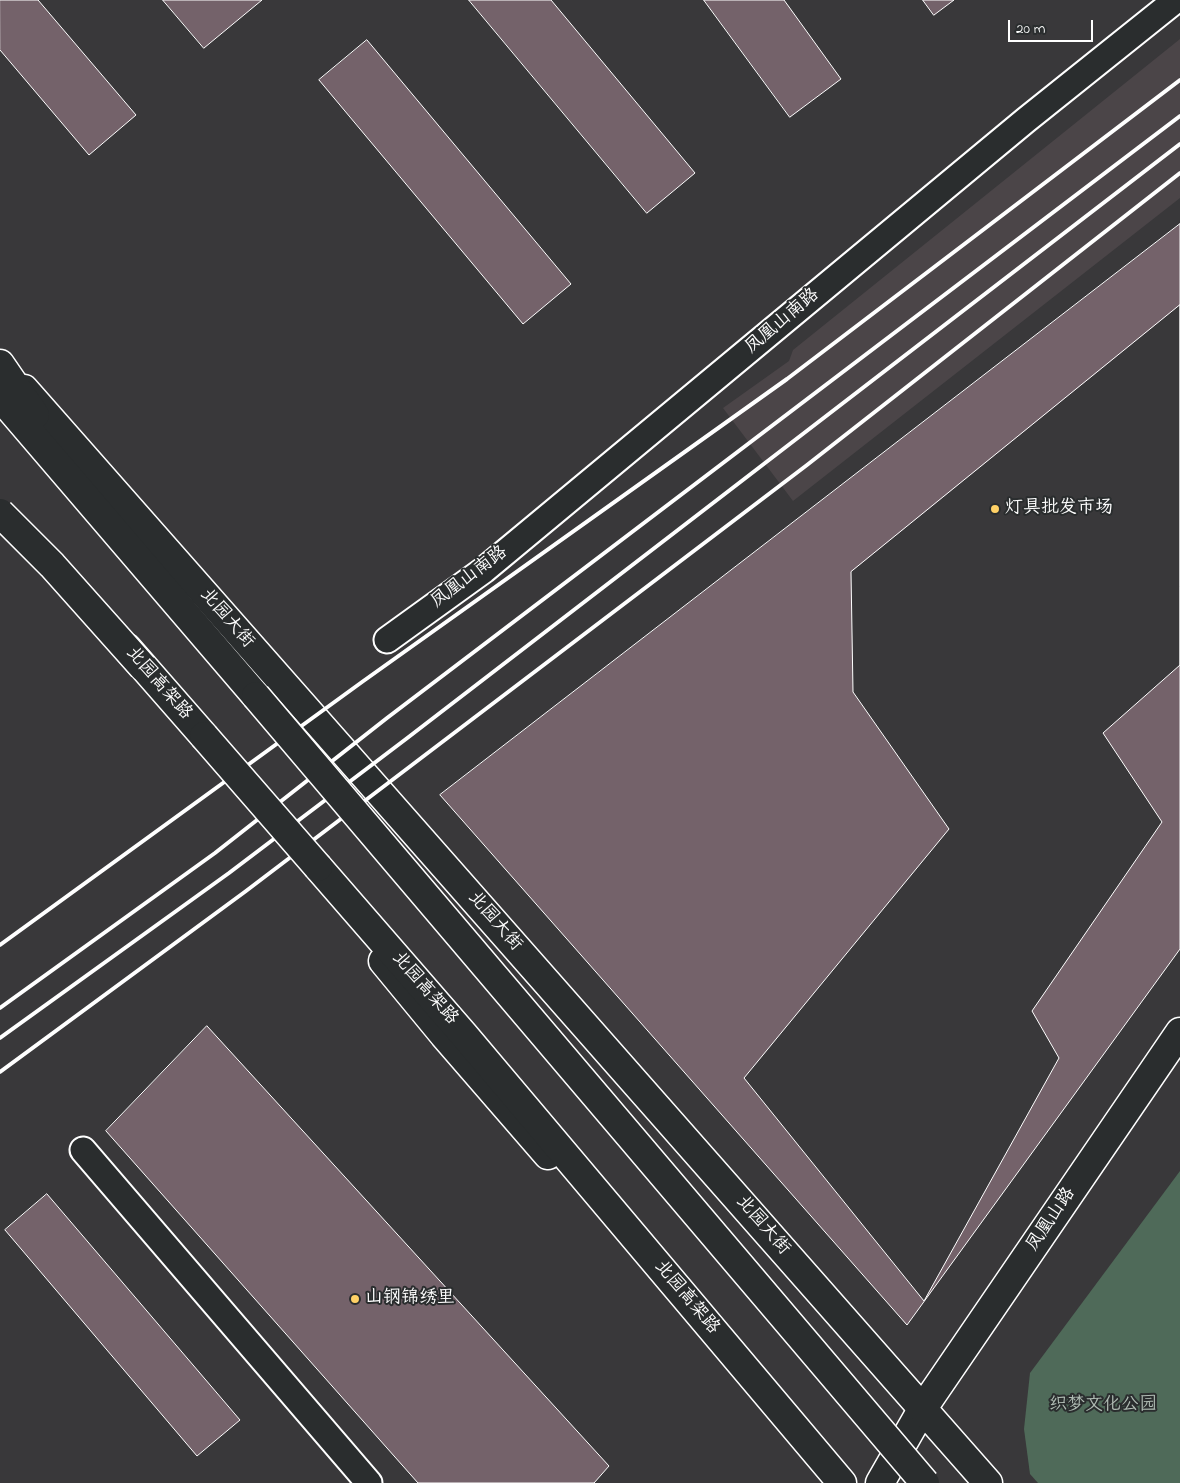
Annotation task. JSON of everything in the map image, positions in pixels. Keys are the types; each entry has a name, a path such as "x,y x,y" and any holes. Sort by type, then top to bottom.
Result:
{"main road":[{"path":"0,363 115,531"},
{"name":"北园大街","path":"0,363 988,1483"},
{"path":"0,398 363,821 925,1483"},
{"name":"北园高架路","path":"0,502 464,1035 842,1483"},
{"path":"0,506 176,712 444,1036 696,1326 828,1483"},
{"path":"0,513 52,565 143,667"},
{"name":"凤凰山路","path":"880,1483 923,1408 1180,1032"}],"street":[{"name":"凤凰山南路","path":"387,640 484,570 1011,133 1176,0"},
{"path":"83,1150 369,1483"}],"shaded area":[{"path":"1180,39 1180,198 793,501 723,408 789,361 793,350"}],"green space":[{"name":"织梦文化公园","path":"1180,1171 1180,1483 1038,1483 1030,1474 1024,1429 1030,1373"}],"building":[{"path":"0,0 38,0 136,115 89,155 0,50"},
{"path":"163,0 262,0 204,48"},
{"path":"469,0 551,0 695,173 647,213"},
{"path":"704,0 784,0 841,79 790,117"},
{"path":"923,0 954,0 934,15"},
{"path":"367,40 571,284 523,324 319,80"},
{"name":"灯具批发市场","path":"1180,224 1180,949 907,1325 440,795"},
{"path":"1180,305 1180,665 1103,733 1162,822 1032,1011 1059,1058 924,1301 744,1078 949,829 853,692 851,572"},
{"name":"山钢锦绣里","path":"207,1026 609,1466 594,1483 418,1483 106,1131"},
{"path":"47,1194 240,1420 197,1456 5,1230"}],"railway":[{"path":"0,945 362,682 787,379 1180,80"},
{"path":"0,1008 215,853 387,718 1180,116"},
{"path":"0,1038 229,873 406,739 1180,144"},
{"path":"0,1072 246,891 807,465 1180,173"}],"place":[{"name":"灯具批发市场","path":"995,509"},
{"name":"山钢锦绣里","path":"355,1299"}]}
